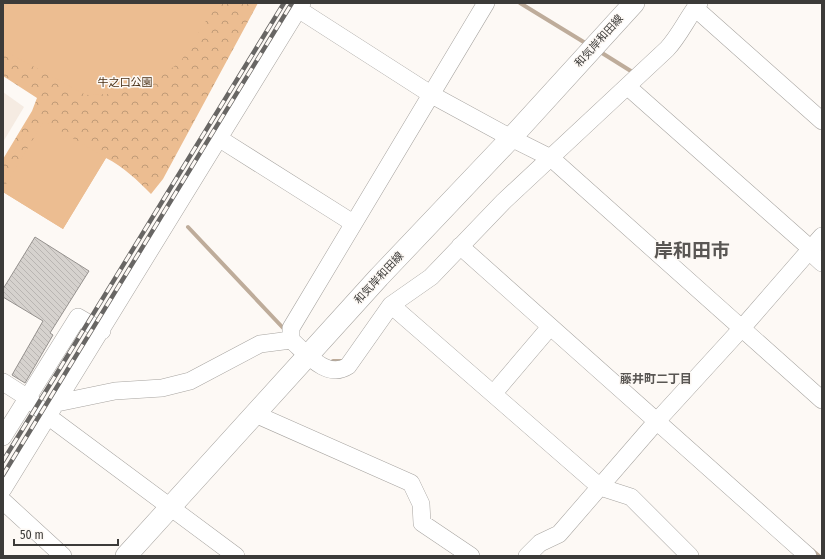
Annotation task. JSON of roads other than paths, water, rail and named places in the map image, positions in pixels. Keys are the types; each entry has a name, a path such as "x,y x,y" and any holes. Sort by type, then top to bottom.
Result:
{"main road":[{"name":"和気岸和田線","path":"126,556 379,277 511,138 634,3"}],"street":[{"path":"486,3 291,328 292,340 326,370 342,370 348,366 391,305 431,277 504,201 628,87 678,37 697,6 822,121"},
{"path":"3,489 102,332 300,6 432,94 511,138 551,158 822,400"},
{"path":"628,87 810,250 822,263"},
{"path":"220,138 353,223"},
{"path":"527,556 540,543 559,534 656,422 742,328 822,236"},
{"path":"460,246 808,556"},
{"path":"391,305 600,487 631,497 690,556"},
{"path":"3,437 78,317 102,332"},
{"path":"493,394 550,327"},
{"path":"53,410 115,391 162,388 190,381 260,344 292,340"},
{"path":"4,384 53,410 170,508 236,556"},
{"path":"255,414 411,483 421,504 422,523 470,556"},
{"path":"3,501 63,556"}],"waterway":[{"path":"520,3 587,44"},
{"path":"602,53 634,73"},
{"path":"188,227 285,330"},
{"path":"333,361 344,361"},
{"path":"812,550 819,556"}],"railway":[{"path":"3,461 284,3"},
{"path":"3,475 292,3"}],"district":[{"name":"岸和田市","path":"692,250"},
{"name":"藤井町二丁目","path":"656,379"}],"park label":[{"name":"牛之口公園","path":"125,82"}]}
